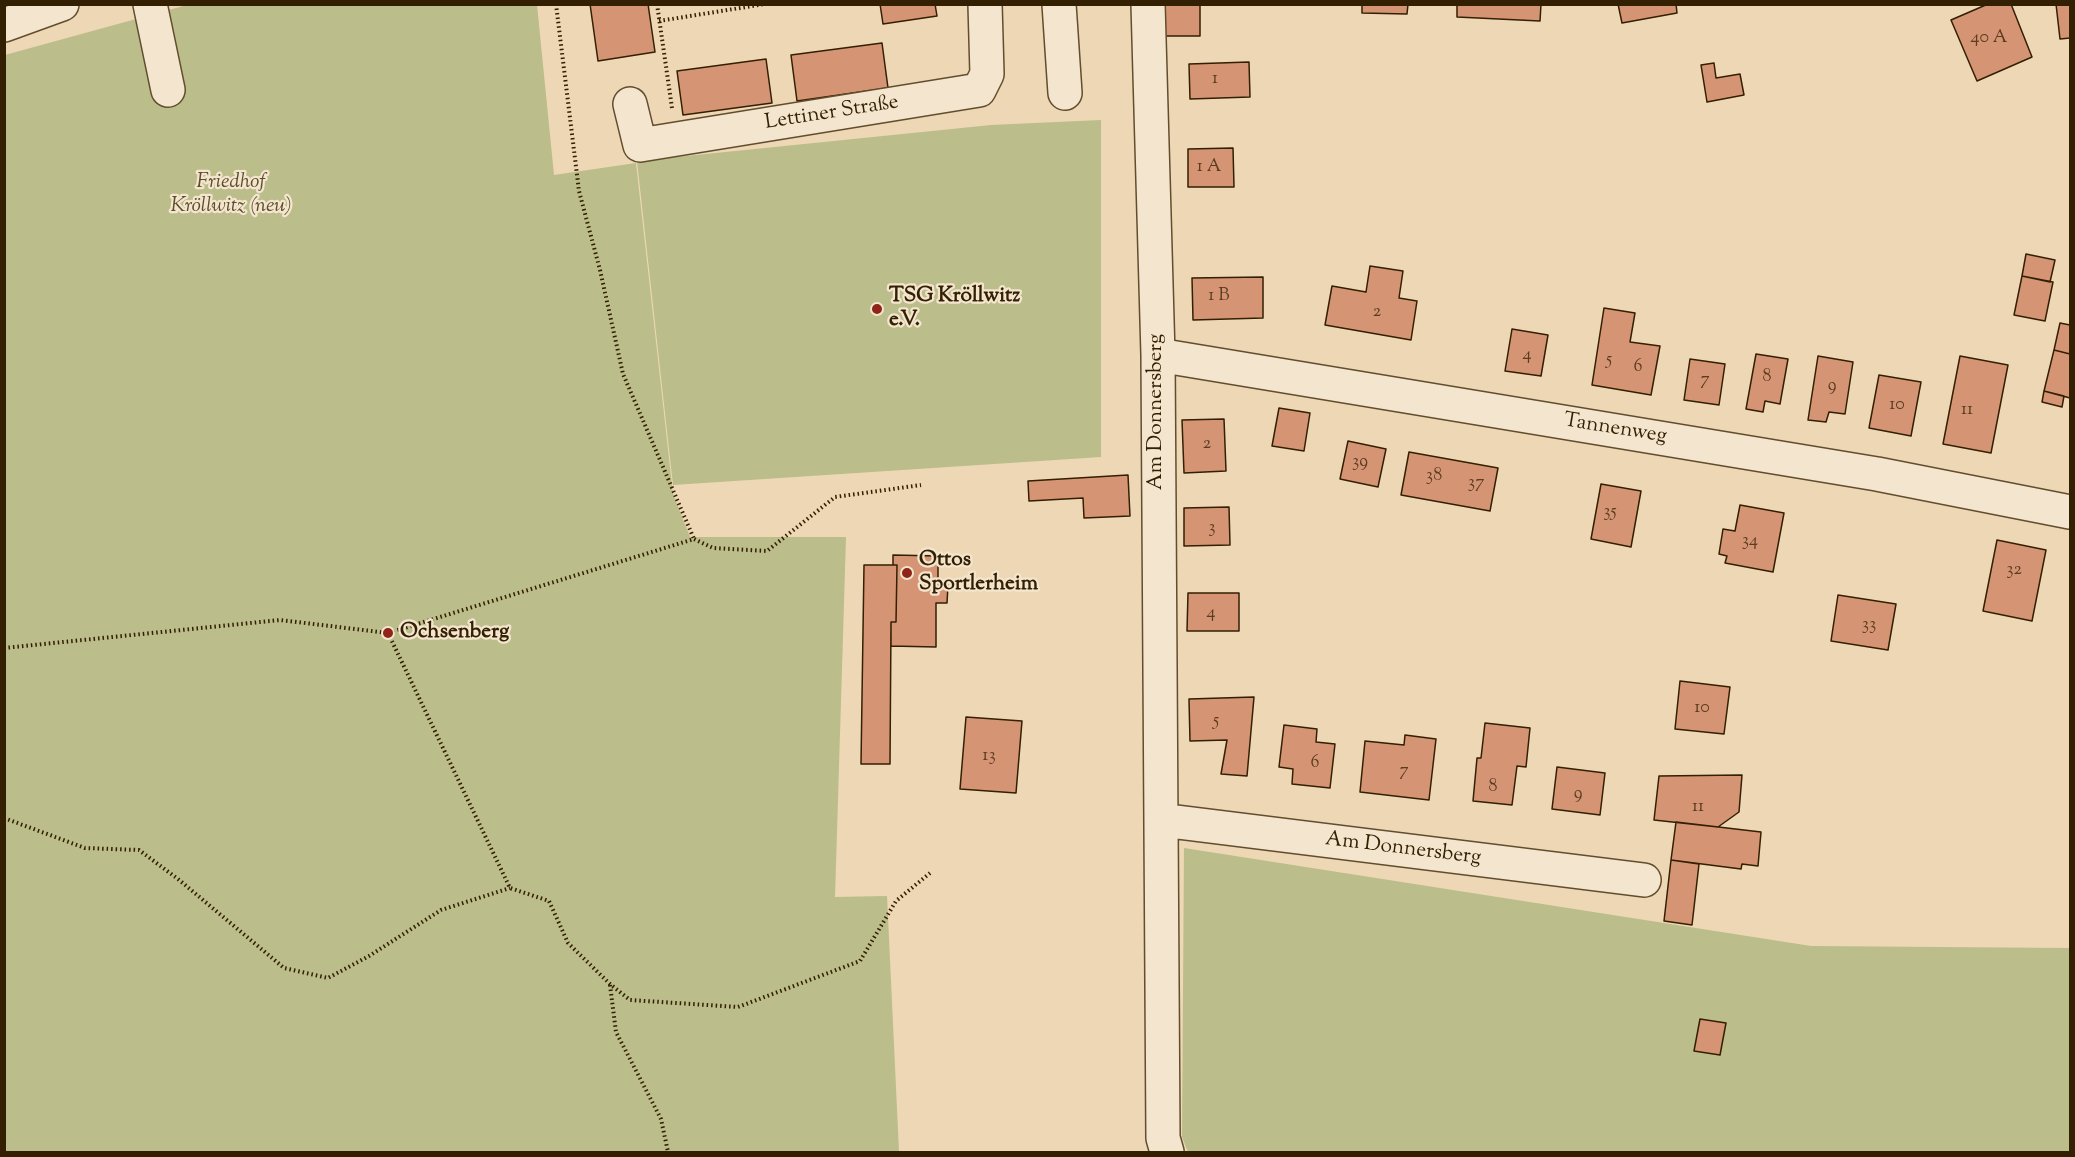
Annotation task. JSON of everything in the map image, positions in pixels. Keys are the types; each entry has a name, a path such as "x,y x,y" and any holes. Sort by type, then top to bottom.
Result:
{"street":[{"path":"4,26 62,4"},
{"path":"150,4 168,90"},
{"name":"Lettiner Straße","path":"630,104 640,145 979,90 987,74 985,4"},
{"path":"1059,4 1065,93"},
{"name":"Am Donnersberg","path":"1148,4 1158,355 1163,1138 1167,1152"},
{"name":"Tannenweg","path":"1158,355 1877,474 2070,512"},
{"name":"Am Donnersberg","path":"1161,820 1644,880"}],"path":[{"path":"556,4 579,191 624,374 694,539 713,548 767,551 836,497 921,485"},
{"path":"657,4 676,139"},
{"path":"722,4 723,12"},
{"path":"659,21 765,4"},
{"path":"4,648 279,620 388,633 694,539"},
{"path":"388,633 510,888"},
{"path":"4,818 85,848 139,850 178,879 284,968 328,978 369,956 441,910 510,888 549,902 568,943 630,1000 738,1007 860,961 896,901 930,873"},
{"path":"610,984 616,1032 661,1119 668,1152"}],"green space":[{"name":"Friedhof Kröllwitz (neu)","path":"187,5 537,5 554,175 636,163 673,494 690,537 846,537 835,897 887,896 899,1152 5,1152 5,55"},
{"name":"TSG Kröllwitz e.V.","path":"1101,120 1101,457 673,485 637,161 991,125"},
{"path":"1184,848 1811,946 2070,948 2070,1152 1188,1152 1182,1137"}],"building":[{"path":"590,4 648,4 655,52 598,61"},
{"path":"880,4 935,4 937,16 883,24"},
{"path":"1165,4 1200,4 1200,36 1165,36"},
{"path":"1362,4 1408,4 1407,14 1362,13"},
{"path":"1457,4 1541,4 1540,21 1457,17"},
{"path":"1618,4 1676,4 1677,13 1622,23"},
{"path":"1988,4 2011,4 2032,57 1977,81 1951,20"},
{"path":"2056,4 2070,4 2070,38 2060,39"},
{"path":"882,43 888,88 797,101 791,55"},
{"path":"766,59 772,103 683,115 677,71"},
{"path":"1249,62 1250,97 1190,99 1189,64"},
{"path":"1714,63 1716,78 1740,74 1744,95 1707,102 1701,65"},
{"path":"1233,148 1234,187 1188,187 1188,149"},
{"path":"2026,254 2055,260 2050,282 2022,276"},
{"path":"1370,266 1403,271 1399,298 1417,301 1411,340 1325,325 1332,286 1366,292"},
{"path":"2022,276 2053,282 2045,321 2014,315"},
{"path":"1263,277 1263,318 1193,320 1192,278"},
{"path":"1604,308 1635,313 1630,342 1660,346 1651,395 1592,385"},
{"path":"2060,323 2070,325 2070,354 2054,350"},
{"path":"1512,329 1548,335 1541,376 1505,371"},
{"path":"2054,350 2070,354 2070,398 2044,391"},
{"path":"1756,354 1788,359 1780,404 1765,401 1763,412 1746,409"},
{"path":"1818,356 1853,362 1845,414 1829,412 1826,422 1808,420"},
{"path":"1960,356 2008,365 1991,453 1943,444"},
{"path":"1690,359 1725,364 1719,405 1684,400"},
{"path":"1879,375 1921,382 1911,436 1869,428"},
{"path":"2044,391 2064,396 2062,407 2042,402"},
{"path":"1279,408 1310,413 1304,451 1272,446"},
{"path":"1224,419 1226,471 1184,473 1182,420"},
{"path":"1348,441 1386,449 1378,487 1340,479"},
{"path":"1409,452 1498,468 1490,511 1401,495"},
{"path":"1128,475 1130,516 1084,518 1083,498 1029,501 1028,481"},
{"path":"1601,484 1641,491 1631,547 1591,539"},
{"path":"1740,505 1784,513 1773,572 1725,563 1727,556 1719,554 1723,529 1735,531"},
{"path":"1229,507 1230,545 1184,546 1184,508"},
{"path":"1997,540 2046,550 2032,621 1983,611"},
{"path":"893,555 938,556 938,585 948,585 947,603 936,603 936,647 891,646 891,622 896,622 897,565 893,565"},
{"path":"864,565 897,565 896,622 891,622 890,764 861,764"},
{"path":"1188,593 1239,593 1239,631 1187,631"},
{"path":"1838,595 1896,604 1888,650 1831,641"},
{"path":"1680,681 1730,687 1724,734 1675,729"},
{"path":"1254,697 1247,776 1221,774 1227,740 1190,741 1189,699"},
{"path":"966,717 1022,721 1016,793 960,789"},
{"path":"1485,723 1530,728 1526,767 1517,766 1512,805 1473,801 1477,758 1481,758"},
{"path":"1284,725 1317,729 1316,742 1335,744 1330,788 1292,784 1293,769 1279,767"},
{"path":"1405,735 1436,739 1429,800 1360,792 1365,741 1404,745"},
{"path":"1557,767 1605,773 1600,815 1552,809"},
{"path":"1742,775 1739,812 1718,827 1654,820 1659,776"},
{"path":"1676,822 1761,832 1758,866 1742,864 1741,869 1671,860"},
{"path":"1671,860 1699,864 1692,925 1664,921"},
{"path":"1700,1019 1726,1023 1720,1055 1694,1051"}],"place":[{"name":"TSG Kröllwitz e.V.","path":"877,309"},
{"name":"Ottos Sportlerheim","path":"907,573"},
{"name":"Ochsenberg","path":"388,633"}]}
